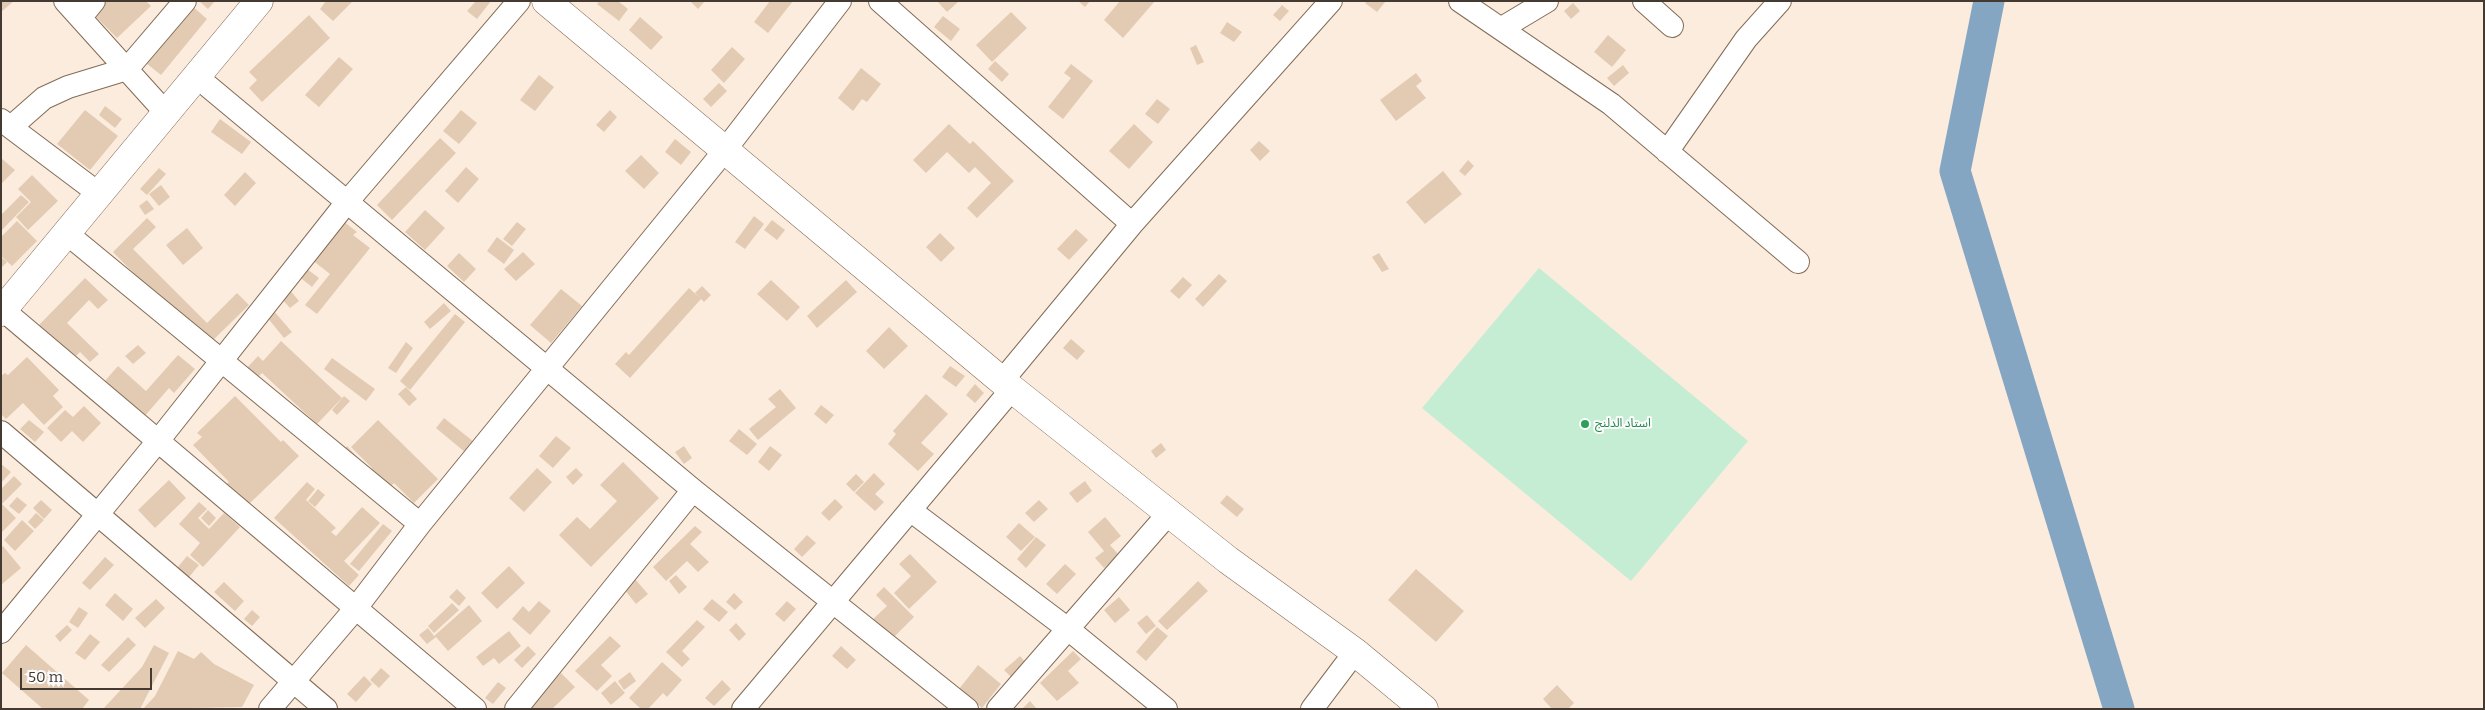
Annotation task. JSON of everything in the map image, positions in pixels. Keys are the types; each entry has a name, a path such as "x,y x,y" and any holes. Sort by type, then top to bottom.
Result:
{"main road":[{"path":"2,311 65,232 259,1"},
{"path":"546,1 1007,385 1228,560 1354,652 1424,709"}],"street":[{"path":"98,193 6,123 44,98 68,87 127,69 185,1"},
{"path":"1,632 158,441 220,360 347,202 519,1"},
{"path":"270,709 356,608 420,524 725,150 840,1"},
{"path":"880,1 1132,224"},
{"path":"743,709 910,510 1132,224 1331,1"},
{"path":"1460,1 1611,104 1798,262"},
{"path":"1502,28 1547,1"},
{"path":"1644,1 1672,26"},
{"path":"1667,152 1746,39 1780,1"},
{"path":"80,7 127,69 166,113"},
{"path":"197,77 693,490 967,709"},
{"path":"65,232 420,524"},
{"path":"2,311 475,709"},
{"path":"1,432 326,709"},
{"path":"516,709 693,490"},
{"path":"910,510 1068,629 1166,709"},
{"path":"998,709 1169,513"},
{"path":"1312,709 1354,652"}],"green space":[{"name":"استاد الدلنج","path":"1539,268 1748,441 1631,581 1422,408"}],"building":[{"path":"1,1 14,1 1,12"},
{"path":"101,1 146,1 151,6 117,38 91,12"},
{"path":"199,1 215,1 208,9"},
{"path":"326,1 353,1 333,21 320,9"},
{"path":"476,1 491,1 477,19 467,11"},
{"path":"599,1 618,1 628,9 619,21 597,4"},
{"path":"690,1 705,1 698,9"},
{"path":"770,1 793,1 768,33 754,22"},
{"path":"937,1 959,1 947,12"},
{"path":"1078,1 1090,1 1085,7"},
{"path":"1120,1 1155,1 1123,38 1104,20"},
{"path":"1367,1 1386,1 1377,12 1365,3"},
{"path":"1573,3 1580,11 1571,19 1564,11"},
{"path":"1282,5 1289,11 1280,21 1273,15"},
{"path":"192,6 207,19 161,75 146,63"},
{"path":"1011,12 1027,28 992,62 976,45"},
{"path":"309,15 330,38 262,102 249,88 257,80 249,72"},
{"path":"943,16 960,29 951,41 934,27"},
{"path":"640,17 663,37 651,50 629,30"},
{"path":"1227,22 1242,32 1234,42 1220,33"},
{"path":"1608,35 1626,50 1612,67 1594,52"},
{"path":"1196,45 1204,62 1197,65 1190,48"},
{"path":"732,47 745,59 724,83 711,70"},
{"path":"339,57 353,69 319,107 305,95"},
{"path":"995,61 1009,74 1002,82 988,69"},
{"path":"1071,64 1093,81 1063,119 1048,107 1071,78 1064,73"},
{"path":"1623,65 1629,73 1614,86 1607,78"},
{"path":"861,68 881,84 867,102 862,99 853,111 838,98"},
{"path":"1416,73 1422,81 1416,86 1426,98 1396,121 1380,100"},
{"path":"539,75 554,87 535,111 520,100"},
{"path":"719,83 727,91 711,107 703,99"},
{"path":"1157,99 1170,109 1158,124 1145,114"},
{"path":"105,106 122,119 115,128 99,115"},
{"path":"85,110 118,136 90,170 57,144"},
{"path":"461,110 477,123 459,144 443,131"},
{"path":"610,110 617,117 604,132 596,125"},
{"path":"220,119 251,142 242,154 211,132"},
{"path":"949,124 970,144 973,141 1014,181 977,218 967,208 991,183 975,167 969,173 947,152 926,173 913,160"},
{"path":"1134,124 1153,142 1129,169 1109,151"},
{"path":"440,138 456,153 392,220 377,205"},
{"path":"675,139 691,152 681,165 665,152"},
{"path":"1259,141 1270,151 1260,161 1250,150"},
{"path":"641,155 659,173 644,189 625,171"},
{"path":"1,158 15,170 1,184"},
{"path":"1468,160 1474,166 1465,176 1459,171"},
{"path":"466,167 479,179 458,203 445,191"},
{"path":"159,168 166,174 147,195 140,189"},
{"path":"1443,171 1462,194 1425,224 1406,202"},
{"path":"245,172 256,183 235,206 224,195"},
{"path":"32,175 58,201 28,230 16,217 31,202 18,189"},
{"path":"161,185 170,197 159,206 149,194"},
{"path":"21,195 29,202 1,231 1,215"},
{"path":"147,200 154,209 145,215 139,206"},
{"path":"425,210 445,228 425,250 405,232"},
{"path":"754,216 764,224 745,249 735,242"},
{"path":"338,217 357,232 353,235 370,248 317,314 305,305 330,274 307,256"},
{"path":"147,218 156,227 133,249 207,323 237,293 249,305 206,347 113,252"},
{"path":"772,220 785,230 777,240 764,230"},
{"path":"17,221 37,241 12,266 1,256 1,237"},
{"path":"517,222 526,229 512,246 503,239"},
{"path":"187,228 203,248 183,265 166,245"},
{"path":"1076,229 1088,240 1069,260 1057,249"},
{"path":"940,233 955,248 941,262 926,247"},
{"path":"497,237 514,250 504,264 487,251"},
{"path":"523,252 535,264 516,281 504,269"},
{"path":"459,253 476,269 464,282 447,266"},
{"path":"1379,253 1389,269 1382,272 1372,257"},
{"path":"1,257 7,262 1,268"},
{"path":"303,266 319,278 312,287 297,275"},
{"path":"1219,274 1227,281 1203,307 1195,299"},
{"path":"1183,277 1192,285 1179,299 1170,291"},
{"path":"85,278 108,300 98,309 89,300 67,323 99,354 90,362 80,352 73,359 38,326"},
{"path":"771,280 800,307 787,321 757,294"},
{"path":"846,280 857,292 817,328 807,316"},
{"path":"702,286 711,295 704,302 695,293"},
{"path":"689,288 701,299 630,378 615,364 626,352 629,355"},
{"path":"289,289 299,301 290,308 280,297"},
{"path":"561,289 582,306 551,343 530,325"},
{"path":"444,303 451,311 430,329 424,322"},
{"path":"273,310 292,332 284,338 266,316"},
{"path":"455,314 465,322 410,390 400,381"},
{"path":"889,327 908,346 884,369 866,351"},
{"path":"1071,339 1085,351 1077,360 1063,348"},
{"path":"281,341 342,398 317,424 262,373 254,381 244,371 258,356 263,361"},
{"path":"406,342 413,348 396,373 388,368"},
{"path":"138,345 146,353 133,364 125,356"},
{"path":"178,355 195,369 174,393 169,388 144,417 104,382 118,366 146,391"},
{"path":"27,357 59,390 53,396 63,407 44,425 23,403 6,419 1,414 1,376 5,373 8,375"},
{"path":"332,358 375,389 366,401 324,369"},
{"path":"950,366 965,376 956,387 942,377"},
{"path":"975,384 984,393 975,403 966,395"},
{"path":"406,387 417,399 409,406 398,394"},
{"path":"780,389 796,408 758,440 749,429 776,407 768,399"},
{"path":"926,394 948,414 921,443 934,454 918,471 888,444 896,434 893,431"},
{"path":"235,396 281,442 283,440 299,456 249,504 237,492 234,495 225,485 229,482 193,445 202,437 197,433"},
{"path":"344,396 350,401 337,415 332,410"},
{"path":"821,405 834,415 826,424 814,414"},
{"path":"84,406 101,423 83,442 72,431 61,442 47,428 65,410 73,417"},
{"path":"444,418 474,442 466,453 436,428"},
{"path":"29,420 44,432 35,442 20,429"},
{"path":"378,420 438,479 414,503 394,483 385,492 366,474 372,468 351,447"},
{"path":"739,429 757,444 747,455 729,441"},
{"path":"556,436 571,448 553,468 539,456"},
{"path":"1161,443 1166,450 1156,458 1151,451"},
{"path":"347,446 359,459 353,465 341,452"},
{"path":"684,446 692,458 684,464 675,452"},
{"path":"770,446 782,455 769,471 758,462"},
{"path":"623,462 659,498 591,567 559,535 577,517 590,529 617,501 600,485"},
{"path":"1,464 11,472 1,483"},
{"path":"537,468 552,482 524,512 509,498"},
{"path":"576,468 583,475 573,485 566,477"},
{"path":"874,473 885,484 875,494 884,502 875,511 855,493"},
{"path":"856,474 864,482 854,492 846,484"},
{"path":"14,476 22,484 2,504 16,518 1,533 1,489"},
{"path":"169,480 186,498 155,528 138,510"},
{"path":"1085,481 1092,491 1077,503 1069,493"},
{"path":"307,482 315,489 306,500 336,528 331,532 336,536 362,507 380,523 344,561 359,575 349,586 274,518"},
{"path":"318,489 325,495 315,507 308,501"},
{"path":"1227,495 1244,509 1237,517 1220,503"},
{"path":"17,497 27,505 19,514 9,506"},
{"path":"835,499 843,507 829,521 821,513"},
{"path":"41,500 52,510 44,519 33,508"},
{"path":"1039,500 1048,509 1034,522 1025,513"},
{"path":"199,502 207,509 198,518 209,529 224,513 240,527 203,567 190,555 200,543 179,524"},
{"path":"208,510 216,518 209,526 201,518"},
{"path":"36,513 44,520 35,529 28,522"},
{"path":"1105,517 1121,536 1110,545 1119,555 1104,568 1095,558 1104,551 1088,532"},
{"path":"22,520 34,531 15,551 4,540"},
{"path":"1019,523 1035,537 1021,551 1006,537"},
{"path":"383,524 392,531 359,571 350,564"},
{"path":"695,526 702,532 690,544 709,562 698,572 687,561 666,581 653,567"},
{"path":"807,535 816,543 802,557 794,549"},
{"path":"1036,537 1046,545 1026,568 1017,559"},
{"path":"3,546 21,568 1,585 1,547"},
{"path":"910,554 937,582 909,609 894,593 911,576 899,564"},
{"path":"187,556 199,565 185,582 173,573"},
{"path":"105,557 114,565 90,590 82,583"},
{"path":"1065,564 1076,574 1057,594 1046,584"},
{"path":"509,566 525,583 497,609 481,593"},
{"path":"1416,569 1464,611 1436,642 1388,600"},
{"path":"676,575 687,587 679,594 669,581"},
{"path":"635,579 648,594 636,604 624,589"},
{"path":"1198,581 1208,591 1167,630 1158,621"},
{"path":"224,582 244,601 235,611 214,592"},
{"path":"884,587 914,617 891,640 871,621 887,606 876,595"},
{"path":"457,589 466,598 459,606 449,597"},
{"path":"115,593 133,609 123,621 105,605"},
{"path":"734,593 743,602 735,610 726,602"},
{"path":"1119,597 1130,610 1115,623 1104,610"},
{"path":"156,599 165,608 145,628 135,618"},
{"path":"712,599 728,612 719,622 703,609"},
{"path":"539,601 551,611 530,635 512,619 523,606 529,612"},
{"path":"787,601 796,609 784,622 775,614"},
{"path":"452,603 459,610 434,633 428,626"},
{"path":"469,605 482,621 448,651 436,637 427,644 419,635 428,628 434,636"},
{"path":"79,607 88,613 78,628 69,622"},
{"path":"252,610 260,617 252,626 244,619"},
{"path":"1147,615 1156,626 1146,634 1137,623"},
{"path":"697,620 705,627 682,651 690,659 682,667 666,652"},
{"path":"736,623 746,634 739,641 729,630"},
{"path":"67,625 72,630 60,642 55,636"},
{"path":"1157,627 1168,636 1146,661 1136,652"},
{"path":"509,631 521,646 499,664 494,658 483,666 476,657"},
{"path":"90,634 100,642 85,660 75,653"},
{"path":"610,636 621,646 601,665 612,676 597,691 575,671"},
{"path":"128,637 136,645 109,672 101,665"},
{"path":"26,645 89,700 82,709 43,709 2,673"},
{"path":"154,645 169,653 140,709 103,709 142,667"},
{"path":"528,646 536,654 522,668 514,660"},
{"path":"841,646 856,660 847,669 832,656"},
{"path":"178,651 194,659 201,652 214,664 254,685 242,707 143,709 155,696"},
{"path":"1073,651 1081,659 1068,671 1079,683 1057,701 1040,683"},
{"path":"1020,656 1027,664 1012,678 1004,670"},
{"path":"662,662 682,680 667,697 663,693 648,709 641,709 629,698"},
{"path":"978,665 1001,684 982,708 959,689"},
{"path":"381,668 390,676 379,688 370,680"},
{"path":"630,672 636,681 624,690 618,681"},
{"path":"561,673 575,687 552,709 523,709"},
{"path":"364,676 372,684 356,702 347,694"},
{"path":"722,680 731,689 714,706 705,698"},
{"path":"615,681 625,693 611,705 601,693"},
{"path":"498,682 506,688 493,704 485,698"},
{"path":"1557,685 1574,703 1568,709 1552,709 1543,699"},
{"path":"1030,701 1037,709 1022,709"}],"waterway":[{"path":"1989,1 1955,171 2119,709"}],"place":[{"name":"استاد الدلنج","path":"1585,424"}]}
